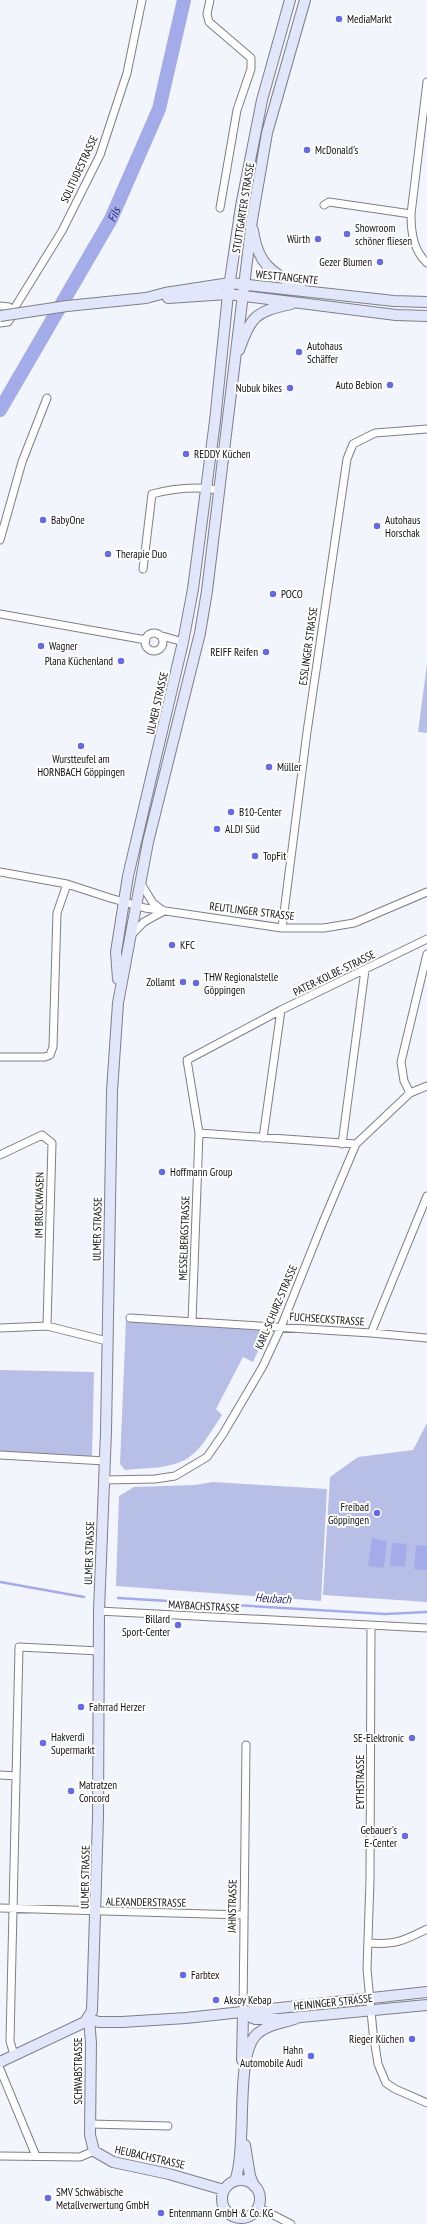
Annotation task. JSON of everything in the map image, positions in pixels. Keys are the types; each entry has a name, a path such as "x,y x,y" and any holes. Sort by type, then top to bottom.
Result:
{"main road":[{"name":"STUTTGARTER STRASSE","path":"215,421 228,294 254,132 290,0"},
{"name":"STUTTGARTER STRASSE","path":"227,424 252,220 267,133 305,0"},
{"path":"252,220 256,244 261,260 272,272 304,290"},
{"name":"WESTTANGENTE","path":"146,298 164,293 230,283 394,301 427,302"},
{"name":"WESTTANGENTE","path":"0,316 67,306 146,298 228,294 427,316"},
{"path":"234,365 250,323 259,313 298,302"},
{"name":"ULMER STRASSE","path":"119,989 116,952 123,902 183,642 193,588 215,421"},
{"name":"ULMER STRASSE","path":"89,2019 93,1998 97,1912 100,1651 99,1611 105,1460 112,1091 119,989 140,881 200,633 207,591 227,424"},
{"name":"HEININGER STRASSE","path":"89,2019 99,2022 122,2022 243,2014 255,2010 427,1992"},
{"name":"HEININGER STRASSE","path":"243,2014 255,2019 297,2018 427,2005"},
{"name":"JAHNSTRASSE","path":"235,2181 239,2166 243,2127 243,2014"},
{"name":"JAHNSTRASSE","path":"244,2067 249,2047 257,2034 266,2028 297,2018"},
{"path":"0,2062 89,2019"},
{"name":"SCHWABSTRASSE","path":"89,2019 91,2043 90,2124 91,2144 94,2151"},
{"name":"JAHNSTRASSE","path":"243,2127 250,2176 254,2186"},
{"name":"HEUBACHSTRASSE","path":"94,2151 113,2162 169,2174 224,2190"},
{"path":"235,2181 245,2181 254,2186 259,2196 258,2207 244,2221 231,2220 224,2207 224,2190 235,2181"}],"street":[{"name":"SOLITUDESTRASSE","path":"0,323 8,322 12,317 12,312 62,231 100,155 127,73 142,0"},
{"path":"210,0 207,14 209,22 251,58 250,69 237,110 220,208"},
{"path":"427,82 411,214 411,230 416,246 427,263"},
{"path":"324,205 329,202 411,214"},
{"path":"0,306 9,307 12,312"},
{"path":"0,540 22,462 47,398"},
{"name":"ESSLINGER STRASSE","path":"282,928 306,739 347,459 353,444 375,433 427,429"},
{"path":"143,569 152,494 185,487 219,490"},
{"path":"0,614 146,640"},
{"path":"159,635 163,640 163,644 158,650 151,650 147,648 146,640 151,634 159,635 183,642"},
{"name":"REUTLINGER STRASSE","path":"0,872 67,884 123,902 164,911 282,928 324,928 354,923 427,892"},
{"path":"130,936 144,922 164,911 153,903 140,881"},
{"path":"0,1057 45,1057 50,1055 54,1047 57,913 67,884"},
{"name":"PATER-KOLBE-STRASSE","path":"187,1060 281,1010 427,939"},
{"path":"410,1093 404,1081 401,1062 427,954"},
{"path":"342,1144 365,970"},
{"path":"263,1138 281,1010"},
{"name":"MESSELBERGSTRASSE","path":"187,1060 199,1133 192,1322"},
{"name":"KARL-SCHURZ-STRASSE","path":"104,1480 155,1480 175,1476 207,1457 223,1434 262,1366 281,1327 356,1144 410,1093 427,1086"},
{"path":"199,1133 356,1144"},
{"name":"IM BRUCKWASEN","path":"0,1155 42,1134 52,1143 48,1326"},
{"path":"371,1333 427,1196"},
{"name":"FUCHSECKSTRASSE","path":"130,1318 371,1333 427,1338"},
{"path":"0,1328 48,1326 107,1341"},
{"path":"0,1455 105,1460"},
{"name":"MAYBACHSTRASSE","path":"99,1611 427,1628"},
{"name":"EYTHSTRASSE","path":"371,1626 367,1969 370,2010 378,2064 386,2083 395,2089 427,2103"},
{"path":"14,2055 10,2040 18,1647 100,1651"},
{"name":"JAHNSTRASSE","path":"243,2014 246,1744"},
{"path":"0,1775 16,1776"},
{"name":"ALEXANDERSTRASSE","path":"0,1908 97,1912 243,1915"},
{"path":"368,1943 389,1945 404,1941 427,1928"},
{"path":"0,2069 36,2156"},
{"path":"90,2124 168,2126"},
{"path":"0,2156 80,2157 94,2151"},
{"path":"258,2207 291,2224"}],"shaded area":[{"path":"427,664 427,733 418,732"},
{"path":"126,1319 269,1327 253,1362 243,1357 216,1409 222,1415 198,1449 181,1462 166,1466 125,1470 120,1464"},
{"path":"0,1370 94,1372 92,1458 0,1453"},
{"name":"Freibad Göppingen","path":"427,1423 427,1602 323,1595 330,1477 358,1457 413,1450"},
{"path":"213,1482 327,1489 321,1601 116,1586 119,1496 134,1487 195,1485"},
{"path":"372,1538 387,1541 384,1568 368,1566"},
{"path":"392,1543 407,1544 405,1567 390,1566"},
{"path":"416,1545 427,1546 427,1570 414,1569"}],"waterway":[{"name":"Fils","path":"0,410 111,219 159,109 184,0"},
{"name":"Heubach","path":"0,1582 84,1597"},
{"name":"Heubach","path":"118,1598 385,1614 427,1612"}],"place":[{"name":"MediaMarkt","path":"339,19"},
{"name":"McDonald's","path":"307,150"},
{"name":"Showroom schöner fliesen","path":"347,234"},
{"name":"Würth","path":"318,239"},
{"name":"Gezer Blumen","path":"380,262"},
{"name":"Autohaus Schäffer","path":"299,352"},
{"name":"Auto Bebion","path":"390,385"},
{"name":"Nubuk bikes","path":"290,388"},
{"name":"REDDY Küchen","path":"186,454"},
{"name":"BabyOne","path":"43,520"},
{"name":"Autohaus Horschak","path":"377,526"},
{"name":"Therapie Duo","path":"108,554"},
{"name":"POCO","path":"273,594"},
{"name":"Wagner","path":"41,646"},
{"name":"REIFF Reifen","path":"266,652"},
{"name":"Plana Küchenland","path":"121,661"},
{"name":"Wurstteufel am HORNBACH Göppingen","path":"81,746"},
{"name":"Müller","path":"269,767"},
{"name":"B10-Center","path":"231,812"},
{"name":"ALDI Süd","path":"217,829"},
{"name":"TopFit","path":"255,856"},
{"name":"KFC","path":"172,945"},
{"name":"Zollamt","path":"183,982"},
{"name":"THW Regionalstelle Göppingen","path":"196,983"},
{"name":"Hoffmann Group","path":"162,1172"},
{"name":"Freibad Göppingen","path":"377,1513"},
{"name":"Billard Sport-Center","path":"178,1625"},
{"name":"Fahrrad Herzer","path":"81,1707"},
{"name":"SE-Elektronic","path":"412,1738"},
{"name":"Hakverdi Supermarkt","path":"43,1743"},
{"name":"Matratzen Concord","path":"71,1791"},
{"name":"Gebauer's E-Center","path":"405,1836"},
{"name":"Farbtex","path":"183,1975"},
{"name":"Aksoy Kebap","path":"216,2000"},
{"name":"Rieger Küchen","path":"412,2039"},
{"name":"Hahn Automobile Audi","path":"311,2056"},
{"name":"SMV Schwäbische Metallverwertung GmbH","path":"48,2198"},
{"name":"Entenmann GmbH & Co. KG","path":"161,2213"}]}
